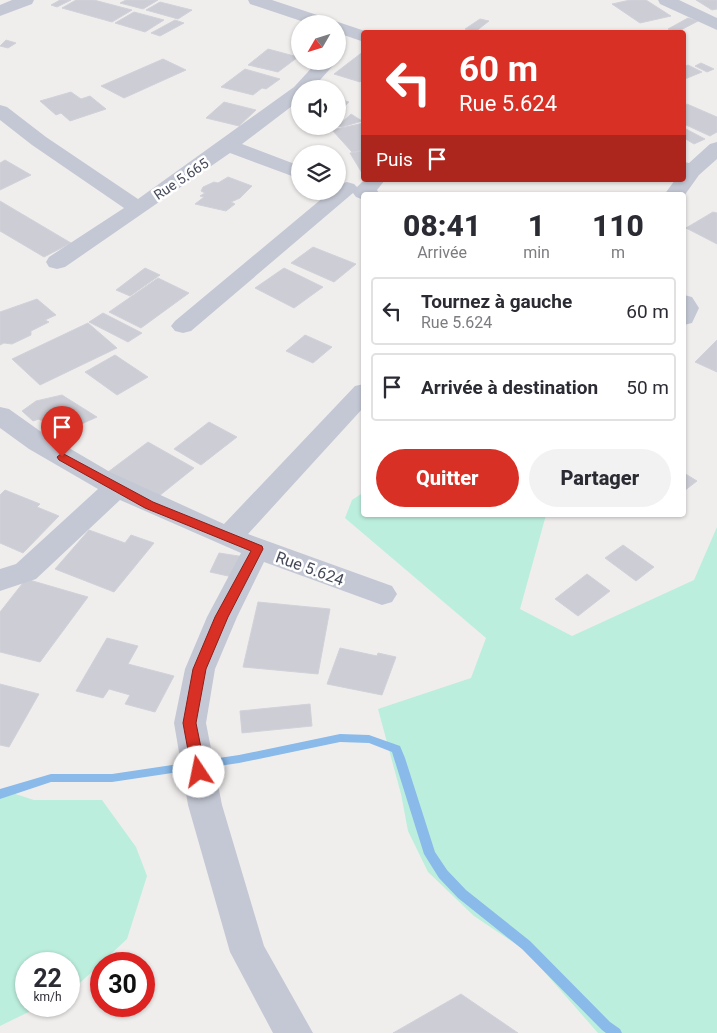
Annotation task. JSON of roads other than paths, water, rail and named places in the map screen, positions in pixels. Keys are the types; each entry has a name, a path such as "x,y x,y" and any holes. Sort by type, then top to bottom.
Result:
{"street":[{"path":"0,11 26,0"},
{"path":"256,0 300,15"},
{"path":"666,0 717,25"},
{"name":"Rue 5.665","path":"310,80 320,70"},
{"name":"Rue 5.665","path":"57,262 229,146 291,98"},
{"path":"0,111 39,141 138,208"},
{"path":"229,146 291,169"},
{"path":"688,170 717,148"},
{"path":"183,326 358,188"},
{"path":"228,537 361,395"},
{"name":"Rue 5.624","path":"0,415 15,428 116,488 149,505 258,549 382,594"},
{"path":"0,580 26,572 116,488"},
{"path":"258,549 222,617 200,669 190,723 206,805 248,952 294,1033"}],"waterway":[{"path":"0,794 51,778 112,778 239,759 340,738 369,739 396,749 430,854 443,874 462,894 526,945 606,1026 616,1033"}]}
